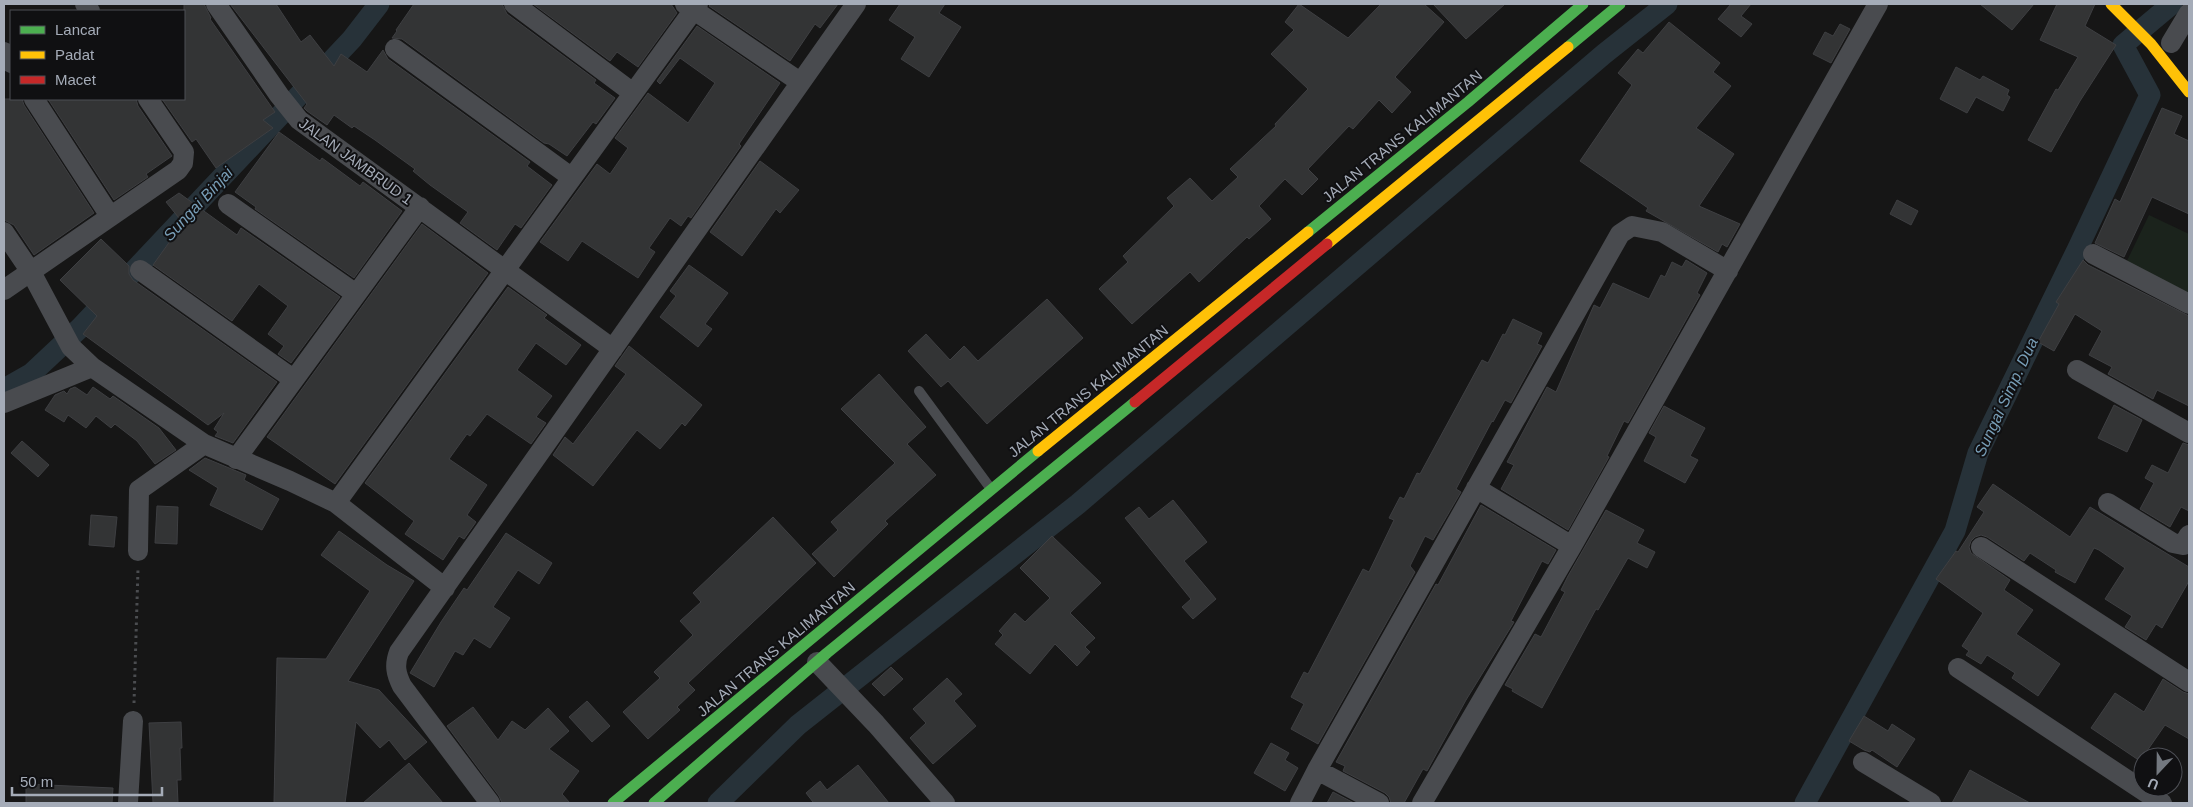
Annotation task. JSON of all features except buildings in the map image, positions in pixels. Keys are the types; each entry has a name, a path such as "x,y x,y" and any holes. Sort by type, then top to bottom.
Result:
{"highway":[{"path":"654,803 1620,4"},
{"path":"2111,4 2151,44 2189,92"},
{"name":"JALAN TRANS KALIMANTAN","path":"613,803 992,489 1468,102 1582,5"}],"street":[{"name":"JALAN JAMBRUD 1","path":"216,4 279,95 299,120 613,349"},
{"path":"514,4 633,93"},
{"path":"490,803 402,686 396,675 396,662 399,652 856,4"},
{"path":"1422,803 1572,546 1878,4"},
{"path":"336,503 633,93 692,6 800,82"},
{"path":"2170,42 2189,13"},
{"path":"395,49 571,177"},
{"path":"35,100 110,216"},
{"path":"4,290 178,170 183,163 184,152 149,100"},
{"path":"228,204 356,294"},
{"path":"236,459 420,208"},
{"path":"1300,803 1620,234 1632,226 1662,232 1728,271"},
{"path":"4,232 30,272 70,347 92,367 204,444 336,503 445,588"},
{"path":"2093,254 2189,304"},
{"path":"140,270 293,379"},
{"path":"4,403 92,367"},
{"path":"2077,370 2189,433"},
{"path":"138,551 139,490 204,444"},
{"path":"1476,488 1572,546"},
{"path":"2108,503 2173,543 2183,546 2189,535"},
{"path":"1981,547 2189,682"},
{"path":"820,665 876,724 945,803"},
{"path":"1958,668 2162,803"},
{"path":"128,803 133,721"},
{"path":"1863,762 1931,803"},
{"path":"1317,770 1380,803"}],"lane":[{"path":"919,392 992,489"}],"path":[{"path":"133,721 138,551"}],"shaded area":[{"path":"2149,215 2189,234 2189,293 2126,263"}],"waterway":[{"name":"Sungai Binjai","path":"4,389 32,373 80,328 352,39 379,4"},
{"path":"718,803 798,725 1078,504 1604,54 1667,4"},
{"name":"Sungai Simp. Dua","path":"1805,803 1955,531 1978,453 2150,95 2123,45 2172,4"}],"traffic: fast":[{"path":"1308,232 1468,102 1583,4"},
{"path":"1568,47 1620,4"},
{"path":"654,803 827,653 1135,402"},
{"path":"613,803 1038,451"}],"traffic: slow":[{"path":"2111,4 2151,44 2189,92"},
{"path":"1327,244 1568,47"},
{"path":"1038,451 1308,232"}],"traffic: jam":[{"path":"1135,402 1327,244"}]}
